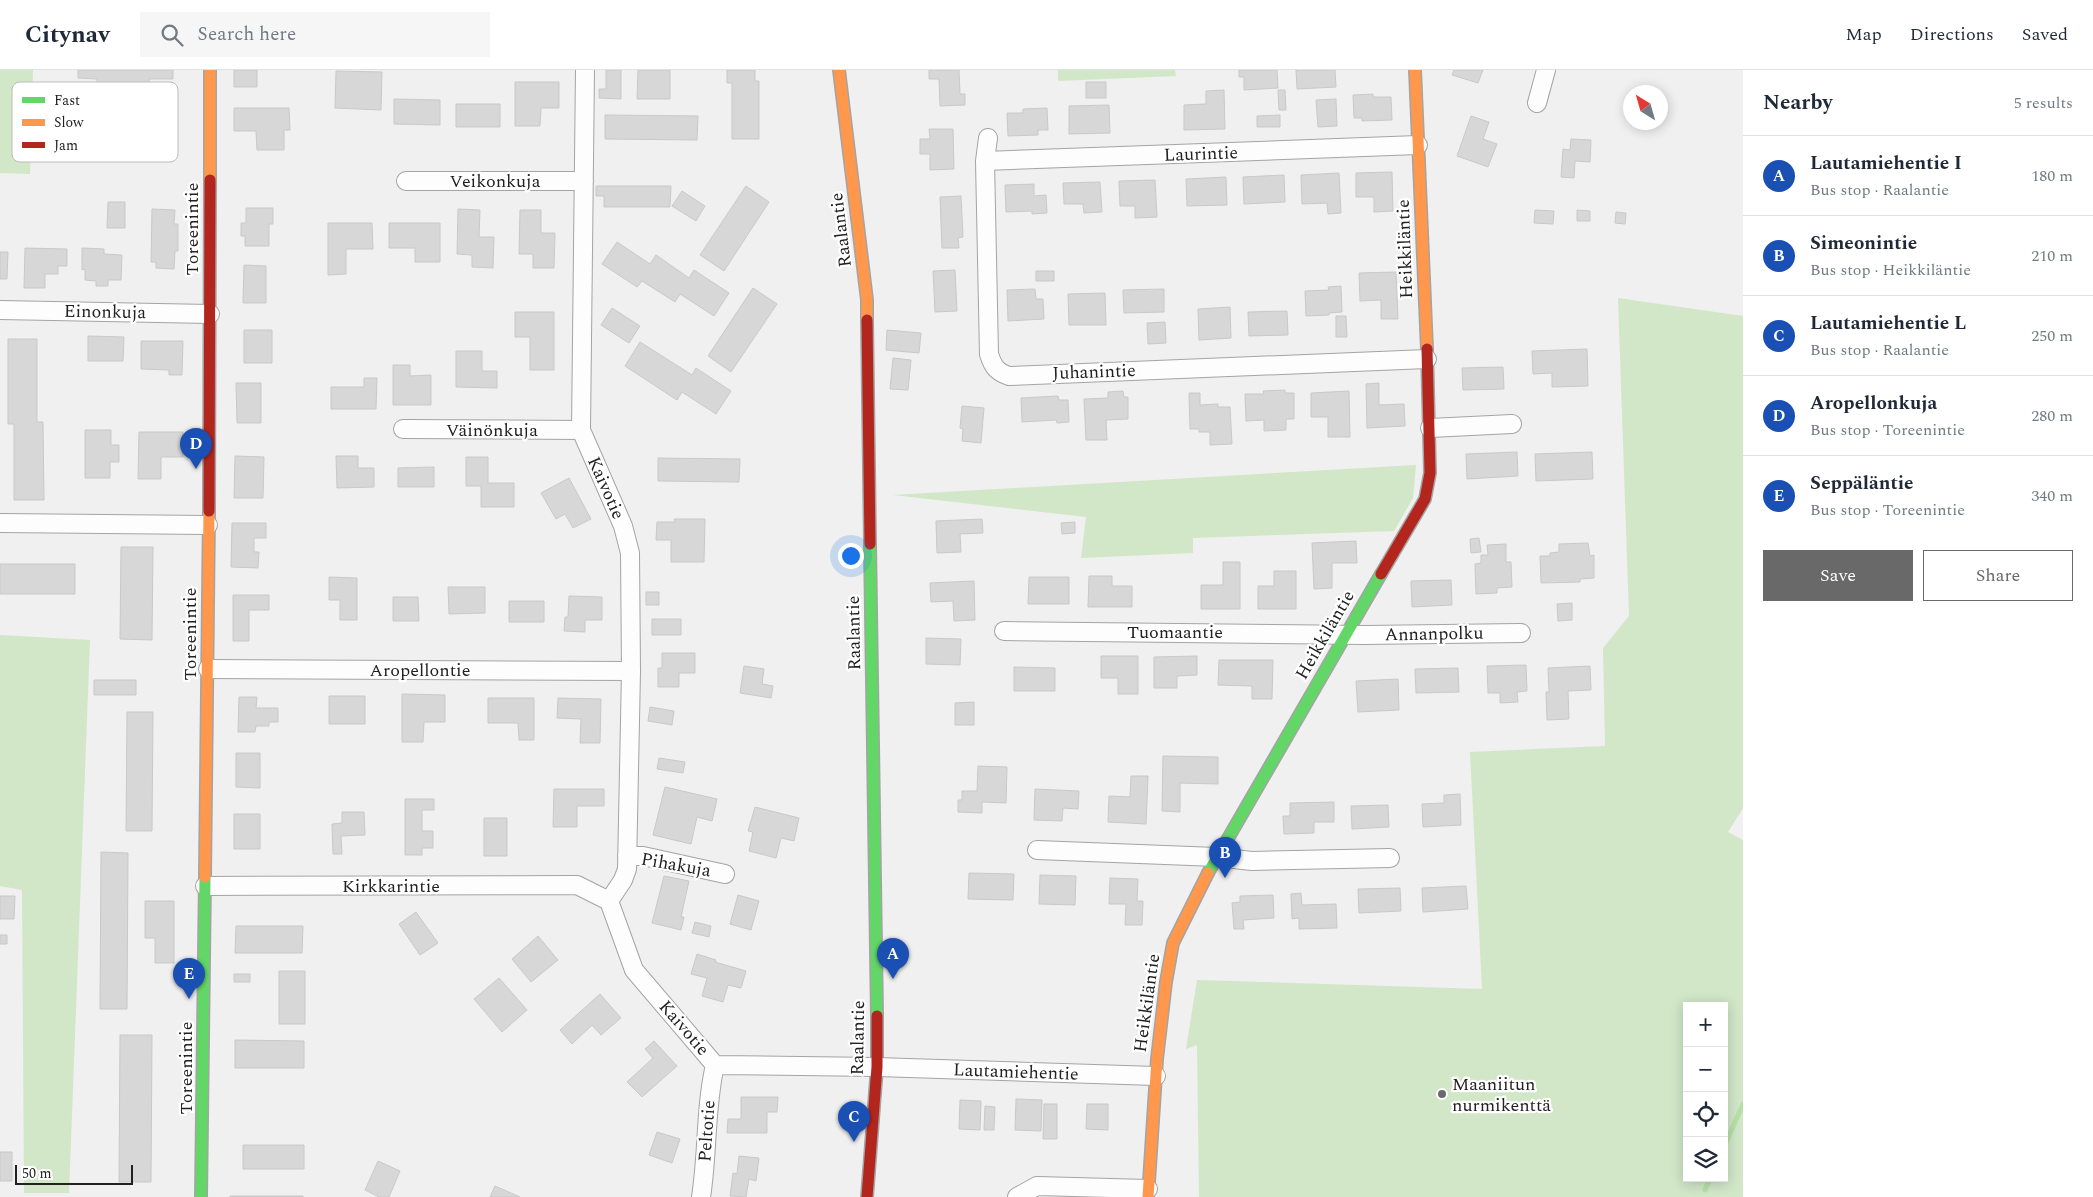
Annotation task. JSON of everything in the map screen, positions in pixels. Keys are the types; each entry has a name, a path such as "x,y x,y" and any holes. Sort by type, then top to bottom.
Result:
{"street":[{"name":"Toreenintie","path":"201,1197 208,669 210,70"},
{"name":"Kaivotie","path":"585,70 581,430 623,526 630,553 631,671 627,869 623,880 609,901 634,970 715,1065 876,1067"},
{"name":"Raalantie","path":"839,70 867,300 876,1067 867,1197"},
{"name":"Heikkiläntie","path":"1148,1193 1156,1076 1166,982 1173,943 1216,857 1425,500 1430,473 1430,428 1415,70"},
{"path":"1537,103 1546,70"},
{"name":"Juhanintie","path":"988,138 985,161 989,354 992,365 999,372 1009,376 1427,359"},
{"name":"Laurintie","path":"985,161 1418,145"},
{"name":"Veikonkuja","path":"406,181 584,181"},
{"name":"Einonkuja","path":"0,310 210,314"},
{"path":"1430,428 1512,424"},
{"name":"Väinönkuja","path":"403,429 581,430"},
{"path":"0,523 208,525"},
{"name":"Tuomaantie","path":"1004,631 1346,634"},
{"name":"Annanpolku","path":"1346,634 1521,633"},
{"name":"Aropellontie","path":"208,669 631,671"},
{"path":"1037,850 1216,857 1252,861 1390,858"},
{"name":"Pihakuja","path":"627,856 642,856 725,874"},
{"name":"Kirkkarintie","path":"205,886 577,885 609,901"},
{"name":"Peltotie","path":"701,1197 704,1181 710,1089 715,1065"},
{"name":"Lautamiehentie","path":"876,1067 1156,1076"},
{"path":"1017,1197 1037,1186 1148,1193"}],"green space":[{"path":"0,70 33,70 33,82 12,82 12,162 30,162 30,174 0,173"},
{"path":"1058,70 1175,70 1176,76 1058,81"},
{"path":"1618,298 1743,316 1743,808 1728,832 1743,840 1743,1197 1199,1197 1197,1045 1186,1049 1197,980 1482,989 1470,752 1605,746 1603,648 1629,616"},
{"path":"1416,465 1413,498 1394,531 1193,538 1193,553 1081,558 1086,517 893,495"},
{"path":"0,635 90,640 69,1193 24,1193 22,890 0,886"}],"building":[{"path":"78,70 173,70 173,79 149,79 149,82 97,82 97,79 78,78"},
{"path":"234,70 257,70 257,87 234,87"},
{"path":"606,70 621,70 621,99 599,98 599,89 606,89"},
{"path":"638,70 670,70 670,99 637,99"},
{"path":"727,70 755,70 755,81 759,81 759,139 732,139 732,83 727,83"},
{"path":"929,70 959,70 960,94 965,94 965,105 940,106 939,79 929,79"},
{"path":"1239,70 1277,70 1278,88 1244,90 1244,77 1239,77"},
{"path":"1296,70 1335,70 1336,87 1297,89"},
{"path":"1454,70 1483,70 1478,83 1452,75"},
{"path":"336,71 382,72 381,110 335,108"},
{"path":"515,82 559,82 559,108 541,108 540,126 515,126"},
{"path":"1086,82 1106,82 1106,98 1086,98"},
{"path":"1224,90 1225,129 1184,130 1184,105 1206,104 1206,91"},
{"path":"1278,90 1285,90 1286,110 1279,110"},
{"path":"1373,94 1373,97 1391,97 1392,120 1362,121 1362,118 1354,118 1353,95"},
{"path":"394,99 440,100 440,125 394,124"},
{"path":"1336,99 1337,126 1318,127 1316,100"},
{"path":"456,104 500,104 500,127 456,127"},
{"path":"1109,105 1110,133 1069,134 1069,106"},
{"path":"234,108 289,108 290,130 284,130 284,150 257,150 256,131 234,131"},
{"path":"1047,108 1048,130 1038,130 1038,135 1008,136 1007,113 1023,113 1023,109"},
{"path":"605,115 698,116 697,140 605,139"},
{"path":"1280,115 1280,127 1257,127 1257,116"},
{"path":"1471,116 1489,122 1483,139 1497,144 1488,167 1457,156"},
{"path":"929,129 953,129 954,169 930,170 930,154 920,154 920,139 930,139"},
{"path":"1571,139 1591,140 1590,162 1575,161 1574,178 1561,177 1563,149 1570,150"},
{"path":"1392,172 1393,211 1374,212 1374,197 1356,197 1356,173"},
{"path":"1339,173 1341,213 1328,214 1327,203 1302,204 1301,175"},
{"path":"1284,175 1285,202 1244,204 1243,177"},
{"path":"1226,177 1227,205 1187,206 1186,179"},
{"path":"1155,180 1157,217 1135,218 1135,206 1120,206 1119,181"},
{"path":"1100,182 1102,212 1084,213 1083,204 1064,204 1063,183"},
{"path":"1034,184 1034,196 1046,195 1047,213 1032,214 1032,211 1006,212 1005,185"},
{"path":"596,186 671,186 670,207 604,207 604,196 596,196"},
{"path":"746,186 769,202 724,271 700,255"},
{"path":"682,191 705,206 696,221 672,206"},
{"path":"961,196 963,237 958,238 959,248 942,248 940,197"},
{"path":"108,202 125,202 125,228 107,228"},
{"path":"246,208 273,208 273,224 269,224 269,246 245,246 245,236 241,236 241,223 246,223"},
{"path":"152,209 175,210 174,224 178,224 178,251 175,251 174,269 156,268 156,262 151,262"},
{"path":"458,209 480,210 479,237 494,237 493,268 472,267 472,255 457,254"},
{"path":"520,210 541,210 541,233 555,233 554,268 533,268 533,254 519,254"},
{"path":"1535,210 1554,211 1553,224 1534,223"},
{"path":"1577,210 1590,211 1590,221 1577,221"},
{"path":"1616,212 1626,213 1625,224 1615,223"},
{"path":"328,223 372,223 373,249 346,249 346,274 328,275"},
{"path":"389,223 440,223 440,262 415,262 415,248 389,248"},
{"path":"617,242 650,264 656,255 689,278 694,270 729,293 714,316 680,294 675,302 642,281 637,287 602,264"},
{"path":"25,248 67,249 67,266 58,266 58,274 45,274 45,288 24,288"},
{"path":"82,248 104,249 104,254 122,255 121,280 108,280 108,286 96,286 96,281 85,280 85,269 82,270"},
{"path":"0,252 8,252 7,279 0,279"},
{"path":"244,265 266,266 266,303 243,303"},
{"path":"955,270 957,311 935,312 933,271"},
{"path":"1036,271 1054,271 1054,281 1036,281"},
{"path":"1396,272 1398,319 1381,319 1381,300 1360,301 1359,273"},
{"path":"1341,286 1342,312 1329,313 1329,315 1306,316 1305,291 1329,290 1328,287"},
{"path":"753,288 777,304 731,372 708,356"},
{"path":"1035,289 1036,299 1043,299 1044,319 1008,321 1007,290"},
{"path":"1164,289 1164,312 1124,313 1123,290"},
{"path":"1105,293 1106,325 1069,325 1068,294"},
{"path":"1230,307 1231,338 1199,340 1198,309"},
{"path":"612,308 640,326 629,343 601,325"},
{"path":"1287,311 1288,335 1249,336 1248,312"},
{"path":"515,312 554,312 554,370 530,370 530,337 515,337"},
{"path":"1336,316 1346,316 1347,337 1336,337"},
{"path":"1165,322 1166,343 1148,344 1147,323"},
{"path":"244,330 272,330 272,363 244,363"},
{"path":"887,330 921,333 919,353 886,350"},
{"path":"88,336 124,337 123,361 88,361"},
{"path":"8,339 37,339 37,422 43,422 44,500 14,500 14,424 8,424"},
{"path":"141,341 183,341 182,375 169,375 169,370 141,369"},
{"path":"640,342 692,375 696,368 731,391 716,414 682,392 677,400 625,366"},
{"path":"1587,349 1588,386 1552,387 1552,373 1533,374 1532,351"},
{"path":"456,351 482,351 482,371 497,371 497,388 456,387"},
{"path":"893,358 911,360 908,390 890,389"},
{"path":"393,365 410,365 410,376 431,375 431,405 393,405"},
{"path":"1503,367 1504,389 1463,390 1462,368"},
{"path":"364,378 377,378 376,409 331,409 331,387 364,387"},
{"path":"236,383 261,383 261,423 237,423"},
{"path":"1379,383 1379,405 1404,404 1405,426 1367,428 1366,384"},
{"path":"1285,390 1285,393 1294,393 1294,419 1286,419 1286,430 1264,431 1264,420 1246,421 1245,394 1264,394 1263,391"},
{"path":"1123,391 1124,397 1128,397 1128,419 1106,420 1107,440 1086,440 1084,399 1108,398 1108,392"},
{"path":"1349,391 1350,437 1328,437 1328,417 1311,417 1311,393"},
{"path":"1189,393 1200,393 1200,405 1218,404 1218,407 1230,407 1232,444 1210,445 1210,432 1199,432 1199,429 1190,429"},
{"path":"1058,396 1059,400 1068,400 1069,422 1057,423 1056,420 1022,422 1021,398"},
{"path":"962,406 984,408 981,443 962,441 963,429 960,428"},
{"path":"85,430 111,430 111,445 119,445 119,462 110,462 110,478 85,478"},
{"path":"139,432 183,432 183,457 161,457 161,479 138,479"},
{"path":"1517,452 1518,476 1467,479 1466,454"},
{"path":"1592,452 1593,479 1536,481 1535,454"},
{"path":"235,456 264,457 263,498 234,498"},
{"path":"336,456 358,456 358,468 374,468 374,487 337,488"},
{"path":"466,457 488,457 488,483 514,483 514,507 481,507 481,486 466,486"},
{"path":"658,458 740,459 739,482 658,481"},
{"path":"434,467 434,487 398,487 398,468"},
{"path":"569,478 591,519 573,528 565,514 556,519 541,493"},
{"path":"674,519 705,519 704,562 671,562 671,540 656,540 657,522 675,522"},
{"path":"982,519 983,533 960,534 961,552 937,553 936,521"},
{"path":"1075,522 1075,533 1062,534 1061,523"},
{"path":"232,523 266,523 266,538 254,538 254,552 259,552 258,568 231,567"},
{"path":"1479,538 1481,552 1471,553 1470,539"},
{"path":"1356,541 1357,563 1332,563 1332,588 1314,589 1312,543"},
{"path":"1588,543 1590,556 1594,555 1594,578 1580,579 1580,582 1541,583 1540,556 1550,556 1550,553 1559,552 1559,544"},
{"path":"1506,544 1506,562 1511,562 1512,587 1497,588 1497,593 1476,594 1475,564 1481,563 1481,555 1488,555 1487,545"},
{"path":"121,547 153,547 152,640 120,639"},
{"path":"1223,562 1240,562 1240,609 1201,609 1201,585 1223,585"},
{"path":"0,564 75,564 75,594 0,594"},
{"path":"1274,571 1296,571 1296,609 1258,609 1258,586 1274,586"},
{"path":"1089,576 1112,576 1112,586 1132,586 1132,607 1088,607"},
{"path":"329,577 357,578 357,620 340,620 340,600 329,600"},
{"path":"1029,577 1069,577 1069,604 1028,604"},
{"path":"1451,580 1452,605 1412,607 1411,581"},
{"path":"974,581 975,620 954,621 953,601 931,602 930,583"},
{"path":"448,587 485,587 485,613 449,614"},
{"path":"646,592 659,592 659,605 646,605"},
{"path":"233,595 269,595 269,610 249,610 249,641 233,641"},
{"path":"569,596 602,597 602,620 585,620 585,632 564,631 565,617 568,617"},
{"path":"393,597 418,597 419,621 393,621"},
{"path":"509,601 544,601 544,622 509,622"},
{"path":"1572,603 1572,620 1558,621 1557,604"},
{"path":"652,619 681,619 681,635 652,635"},
{"path":"926,638 961,639 960,665 926,664"},
{"path":"662,653 695,653 695,673 679,673 679,687 658,687 658,668 662,668"},
{"path":"1101,656 1138,656 1138,694 1118,694 1118,678 1101,678"},
{"path":"1197,656 1197,675 1177,676 1177,688 1154,688 1154,657"},
{"path":"1219,660 1273,660 1272,699 1252,699 1252,686 1218,685"},
{"path":"1526,665 1527,691 1517,692 1518,702 1500,703 1500,693 1488,693 1487,666"},
{"path":"744,666 764,669 762,684 773,686 771,698 740,693"},
{"path":"1590,666 1591,690 1568,691 1569,719 1547,720 1546,692 1549,692 1548,668"},
{"path":"1014,667 1055,668 1055,691 1014,691"},
{"path":"1458,668 1459,692 1416,693 1415,669"},
{"path":"1398,679 1399,710 1358,712 1356,681"},
{"path":"94,680 136,680 136,695 94,695"},
{"path":"402,694 445,695 445,722 424,722 423,742 402,742"},
{"path":"329,696 365,696 365,724 329,724"},
{"path":"239,697 257,697 256,708 278,708 278,722 269,722 269,726 256,726 255,732 238,732"},
{"path":"488,698 534,698 534,740 519,740 518,723 488,723"},
{"path":"558,698 601,699 600,743 580,743 581,719 557,718"},
{"path":"974,702 974,725 955,725 955,703"},
{"path":"650,707 674,711 672,725 648,721"},
{"path":"127,712 153,712 152,831 126,831"},
{"path":"236,753 260,753 260,788 236,787"},
{"path":"1163,756 1218,757 1218,784 1180,783 1180,812 1162,811"},
{"path":"659,758 685,762 683,773 657,769"},
{"path":"978,766 1007,767 1006,803 982,802 982,813 958,812 958,800 962,800 962,791 977,791"},
{"path":"1131,776 1148,776 1146,824 1108,822 1109,796 1130,797"},
{"path":"665,787 717,799 712,821 697,817 691,844 653,835"},
{"path":"554,789 604,789 604,806 577,806 577,827 553,827"},
{"path":"1035,789 1079,791 1078,809 1063,808 1062,821 1034,820"},
{"path":"1460,794 1461,825 1423,827 1422,804 1444,803 1444,795"},
{"path":"405,799 434,799 434,810 422,810 422,831 433,831 433,848 422,848 422,855 405,855"},
{"path":"1334,802 1334,822 1314,822 1314,833 1284,834 1283,816 1290,816 1290,803"},
{"path":"1388,805 1389,827 1352,829 1351,806"},
{"path":"755,807 799,818 794,841 781,838 776,858 749,851 753,832 748,831"},
{"path":"342,812 364,812 365,835 341,836 342,854 333,854 332,824 342,823"},
{"path":"234,814 260,814 260,849 234,849"},
{"path":"484,818 507,818 507,856 484,856"},
{"path":"101,852 128,853 127,1009 100,1009"},
{"path":"969,873 1014,874 1013,900 968,899"},
{"path":"1040,875 1076,876 1075,905 1039,904"},
{"path":"664,876 689,881 681,917 684,917 681,930 652,923"},
{"path":"1110,878 1138,879 1137,901 1143,901 1142,925 1125,925 1126,904 1109,904"},
{"path":"1466,886 1468,909 1423,912 1422,888"},
{"path":"1400,888 1401,911 1359,913 1358,889"},
{"path":"1301,893 1302,905 1336,904 1337,928 1299,929 1299,918 1292,919 1291,894"},
{"path":"738,895 759,901 751,930 730,924"},
{"path":"1273,895 1274,918 1243,920 1244,929 1234,929 1232,903 1240,902 1240,896"},
{"path":"0,896 15,896 14,919 0,919"},
{"path":"145,901 174,901 174,963 155,963 155,938 145,938"},
{"path":"416,912 438,943 420,955 399,924"},
{"path":"695,922 711,926 709,937 692,933"},
{"path":"236,926 303,926 302,953 235,953"},
{"path":"0,935 7,935 7,944 0,944"},
{"path":"538,936 558,960 531,982 512,959"},
{"path":"697,954 716,960 715,962 746,971 741,988 728,985 723,1002 702,996 707,978 691,974"},
{"path":"279,971 305,971 305,1024 279,1024"},
{"path":"234,974 250,974 250,982 234,982"},
{"path":"499,978 527,1010 502,1032 474,999"},
{"path":"600,994 621,1018 601,1035 592,1025 572,1044 560,1030"},
{"path":"120,1035 152,1035 151,1182 119,1182"},
{"path":"235,1040 304,1041 304,1068 235,1068"},
{"path":"654,1041 677,1066 642,1097 627,1082 653,1058 645,1049"},
{"path":"741,1097 778,1097 777,1112 767,1112 767,1133 727,1133 728,1119 741,1119"},
{"path":"1016,1099 1042,1100 1041,1131 1015,1130"},
{"path":"960,1100 981,1101 980,1130 959,1129"},
{"path":"1044,1104 1057,1104 1057,1139 1043,1139"},
{"path":"1087,1104 1108,1104 1108,1130 1086,1129"},
{"path":"985,1106 995,1107 994,1130 984,1130"},
{"path":"657,1132 680,1139 672,1163 649,1155"},
{"path":"243,1145 304,1145 304,1169 243,1169"},
{"path":"0,1152 12,1152 12,1181 0,1181"},
{"path":"739,1156 759,1158 756,1181 749,1179 746,1197 730,1196 733,1173 737,1174"},
{"path":"378,1161 400,1171 389,1197 379,1197 365,1190"},
{"path":"495,1186 520,1197 490,1197"},
{"path":"303,1196 303,1197 230,1197"}],"waterway":[{"path":"1728,1138 1743,1104"},
{"path":"1705,1190 1708,1182"}],"traffic: fast":[{"path":"870,544 877,1016"},
{"path":"1208,873 1381,574"},
{"path":"201,1197 205,877"}],"traffic: slow":[{"path":"210,70 210,180"},
{"path":"839,70 867,300 867,320"},
{"path":"1415,70 1427,349"},
{"path":"205,877 209,511"},
{"path":"1148,1197 1157,1059 1166,982 1173,943 1208,873"}],"traffic: jam":[{"path":"209,511 210,180"},
{"path":"867,320 870,544"},
{"path":"1381,574 1425,499 1430,473 1427,349"},
{"path":"867,1197 877,1067 877,1016"}],"place":[{"name":"Aropellonkuja","path":"196,469"},
{"name":"Simeonintie","path":"1225,878"},
{"name":"Lautamiehentie I","path":"893,979"},
{"name":"Seppäläntie","path":"189,999"},
{"name":"Maaniitun nurmikenttä","path":"1442,1094"},
{"name":"Lautamiehentie L","path":"854,1142"}]}
